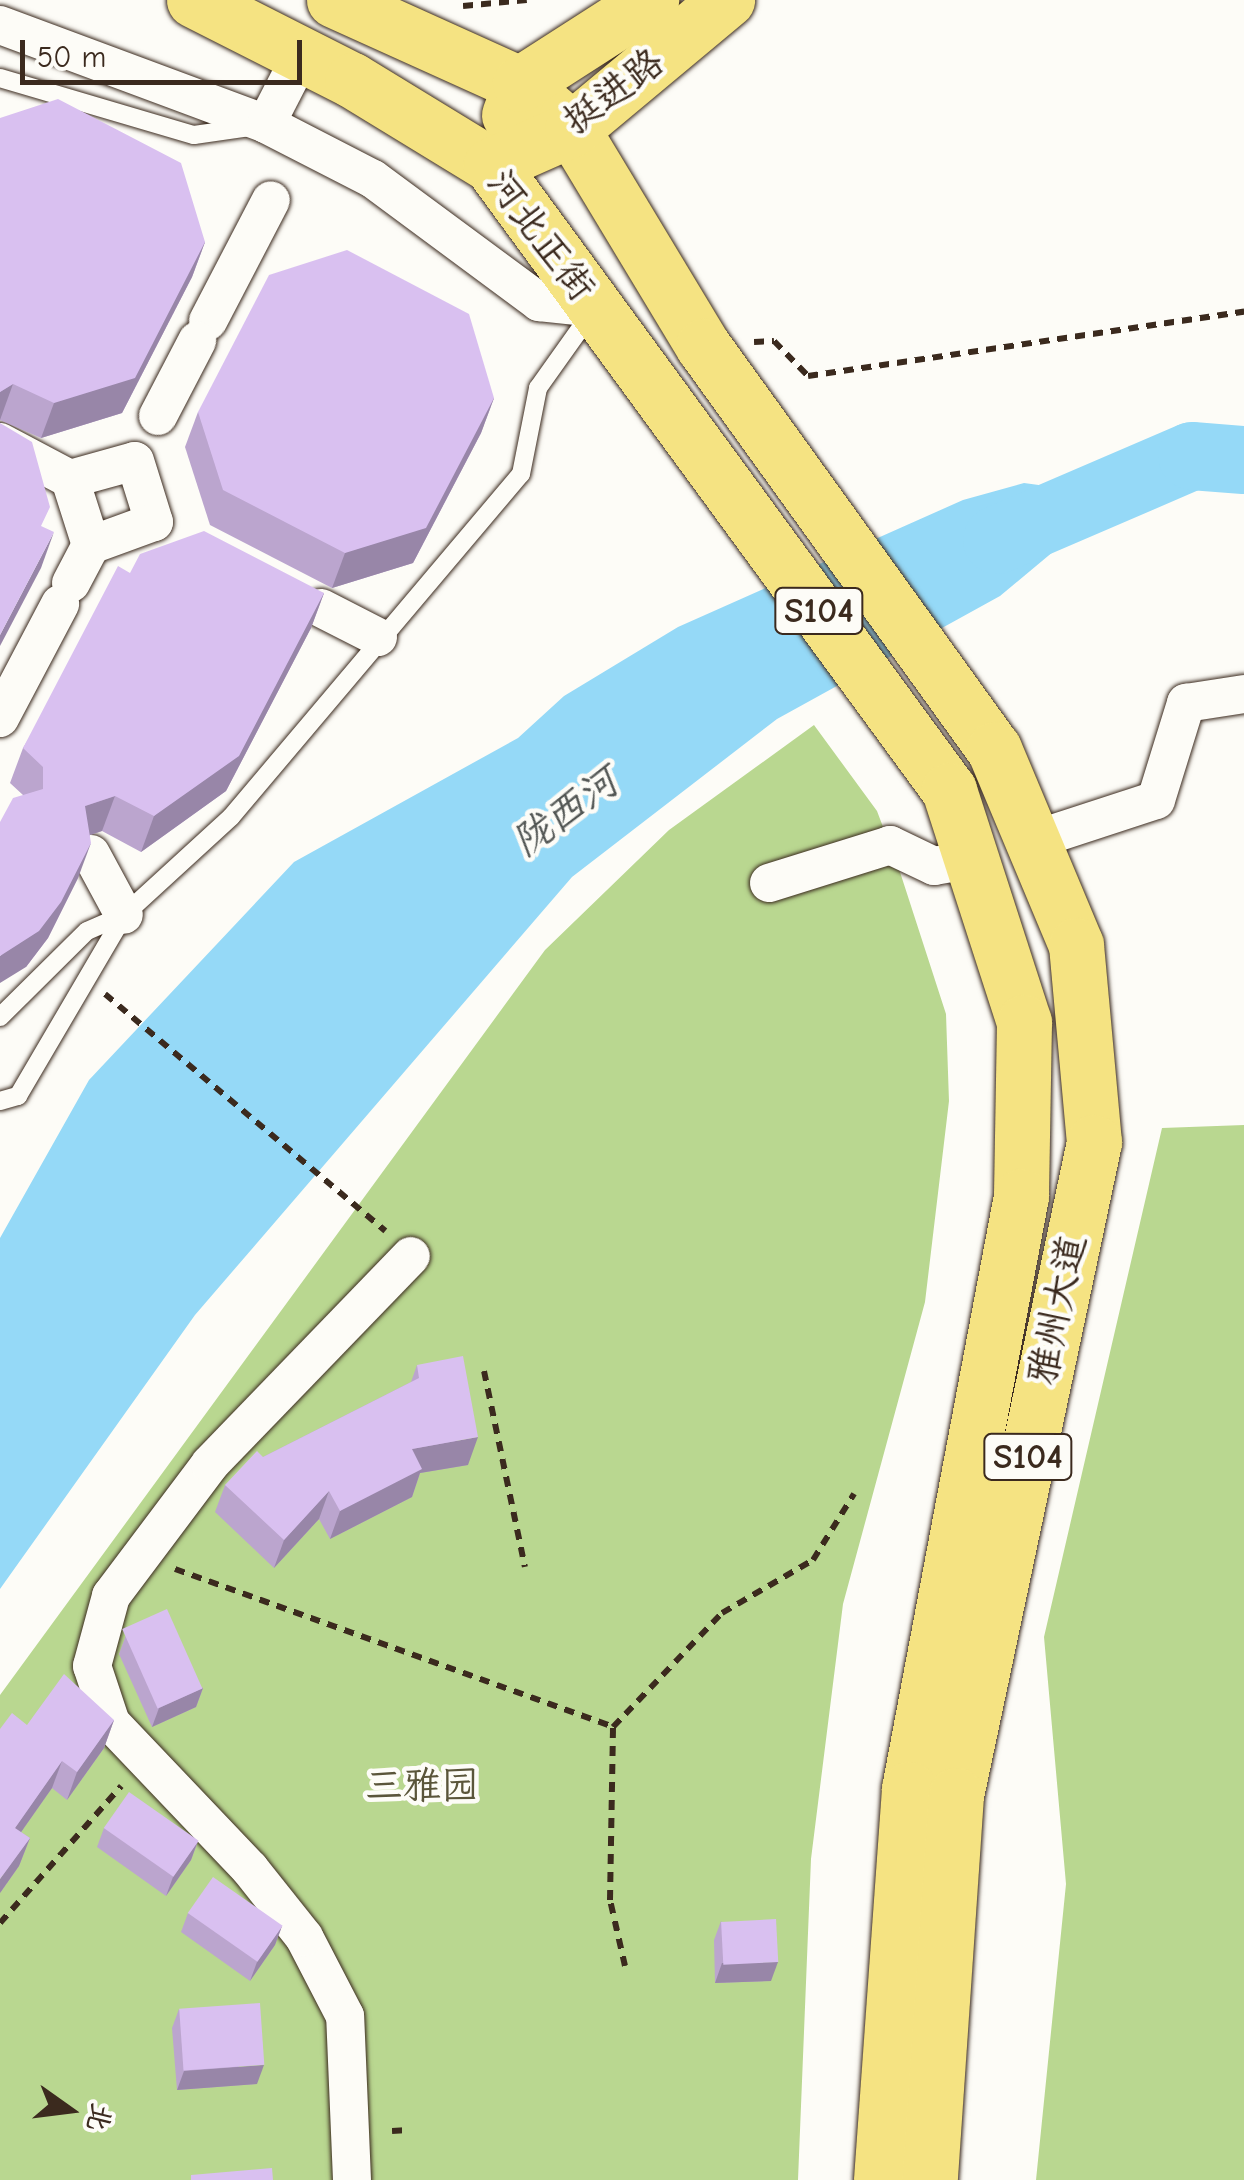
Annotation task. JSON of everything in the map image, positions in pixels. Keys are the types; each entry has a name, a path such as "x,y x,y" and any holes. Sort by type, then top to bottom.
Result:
{"main road":[{"name":"河北正街","path":"194,0 303,52 492,165 594,308 690,431 948,790"},
{"name":"河北正街","path":"334,0 520,84 572,129 703,346 740,392 994,749"},
{"name":"挺进路","path":"492,165 520,84 652,0"},
{"name":"挺进路","path":"492,165 572,129 727,0"},
{"name":"雅州大道","path":"930,2180 956,1795 1094,1142 1076,945 1036,840 994,749"},
{"name":"雅州大道","path":"881,2180 908,1789 1021,1196 1024,1022 948,790"}],"street":[{"path":"0,25 266,124 373,179 539,302 594,308"},
{"path":"266,124 303,52"},
{"path":"154,522 148,435 271,200"},
{"path":"70,478 148,435"},
{"path":"0,442 70,478 91,544"},
{"path":"0,718 91,544 154,522 189,540"},
{"path":"307,601 378,638"},
{"path":"1036,840 1156,800 1186,703 1244,694"},
{"path":"769,882 890,844 934,866 972,859"},
{"path":"90,854 124,915"},
{"path":"352,2180 344,2016 304,1938 261,1882 111,1723 92,1666 111,1596 210,1464 411,1256"}],"lane":[{"path":"0,78 194,135 266,124"},
{"path":"0,1101 18,1096 124,915 230,816 521,474 538,388 594,308"},
{"path":"0,1017 87,931 124,915"}],"path":[{"path":"446,7 526,0"},
{"path":"703,346 774,341 808,376 1244,312"},
{"path":"120,1002 362,1207"},
{"path":"484,1371 525,1567"},
{"path":"625,1966 610,1900 613,1726 722,1614 813,1560 854,1494"},
{"path":"140,1557 613,1726"},
{"path":"0,1923 66,1838 84,1838 142,1756"},
{"path":"392,2131 408,2130"}],"green space":[{"name":"三雅园","path":"814,725 877,811 900,872 946,1014 949,1101 925,1302 843,1604 811,1859 798,2180 0,2180 0,1695 545,950 669,830"},
{"path":"1244,1125 1244,2180 1036,2180 1066,1884 1044,1637 1162,1128"}],"water":[{"path":"1024,483 1090,492 1054,551 1000,596 777,719 572,877 195,1315 0,1589 0,1238 89,1080 294,862 518,738 564,696 678,627 963,500"}],"building":[{"path":"58,99 181,163 205,242 135,378 54,403 13,384 0,392 0,118"},
{"path":"347,250 469,314 494,398 426,528 345,553 223,490 198,412 269,275"},
{"path":"0,423 32,442 50,507 41,526 54,532 0,635"},
{"path":"204,531 324,593 239,756 154,816 115,796 85,806 91,843 61,902 39,931 0,956 0,822 13,798 43,789 43,767 23,748 118,566 130,573 140,554"},
{"path":"463,1356 478,1437 412,1449 422,1469 340,1511 329,1491 284,1540 225,1485 257,1451 263,1457 419,1378 417,1365"},
{"path":"167,1609 202,1688 158,1708 122,1629"},
{"path":"64,1674 114,1720 77,1772 62,1761 15,1828 30,1838 0,1879 0,1729 12,1713 27,1725"},
{"path":"129,1792 199,1841 173,1877 104,1828"},
{"path":"213,1877 283,1926 257,1962 188,1913"},
{"path":"776,1919 778,1962 723,1965 721,1922"},
{"path":"260,2003 264,2065 184,2070 179,2009"},
{"path":"272,2168 273,2180 191,2180 191,2175"}],"waterway":[{"name":"陇西河","path":"997,540 1192,456 1244,460"}]}
